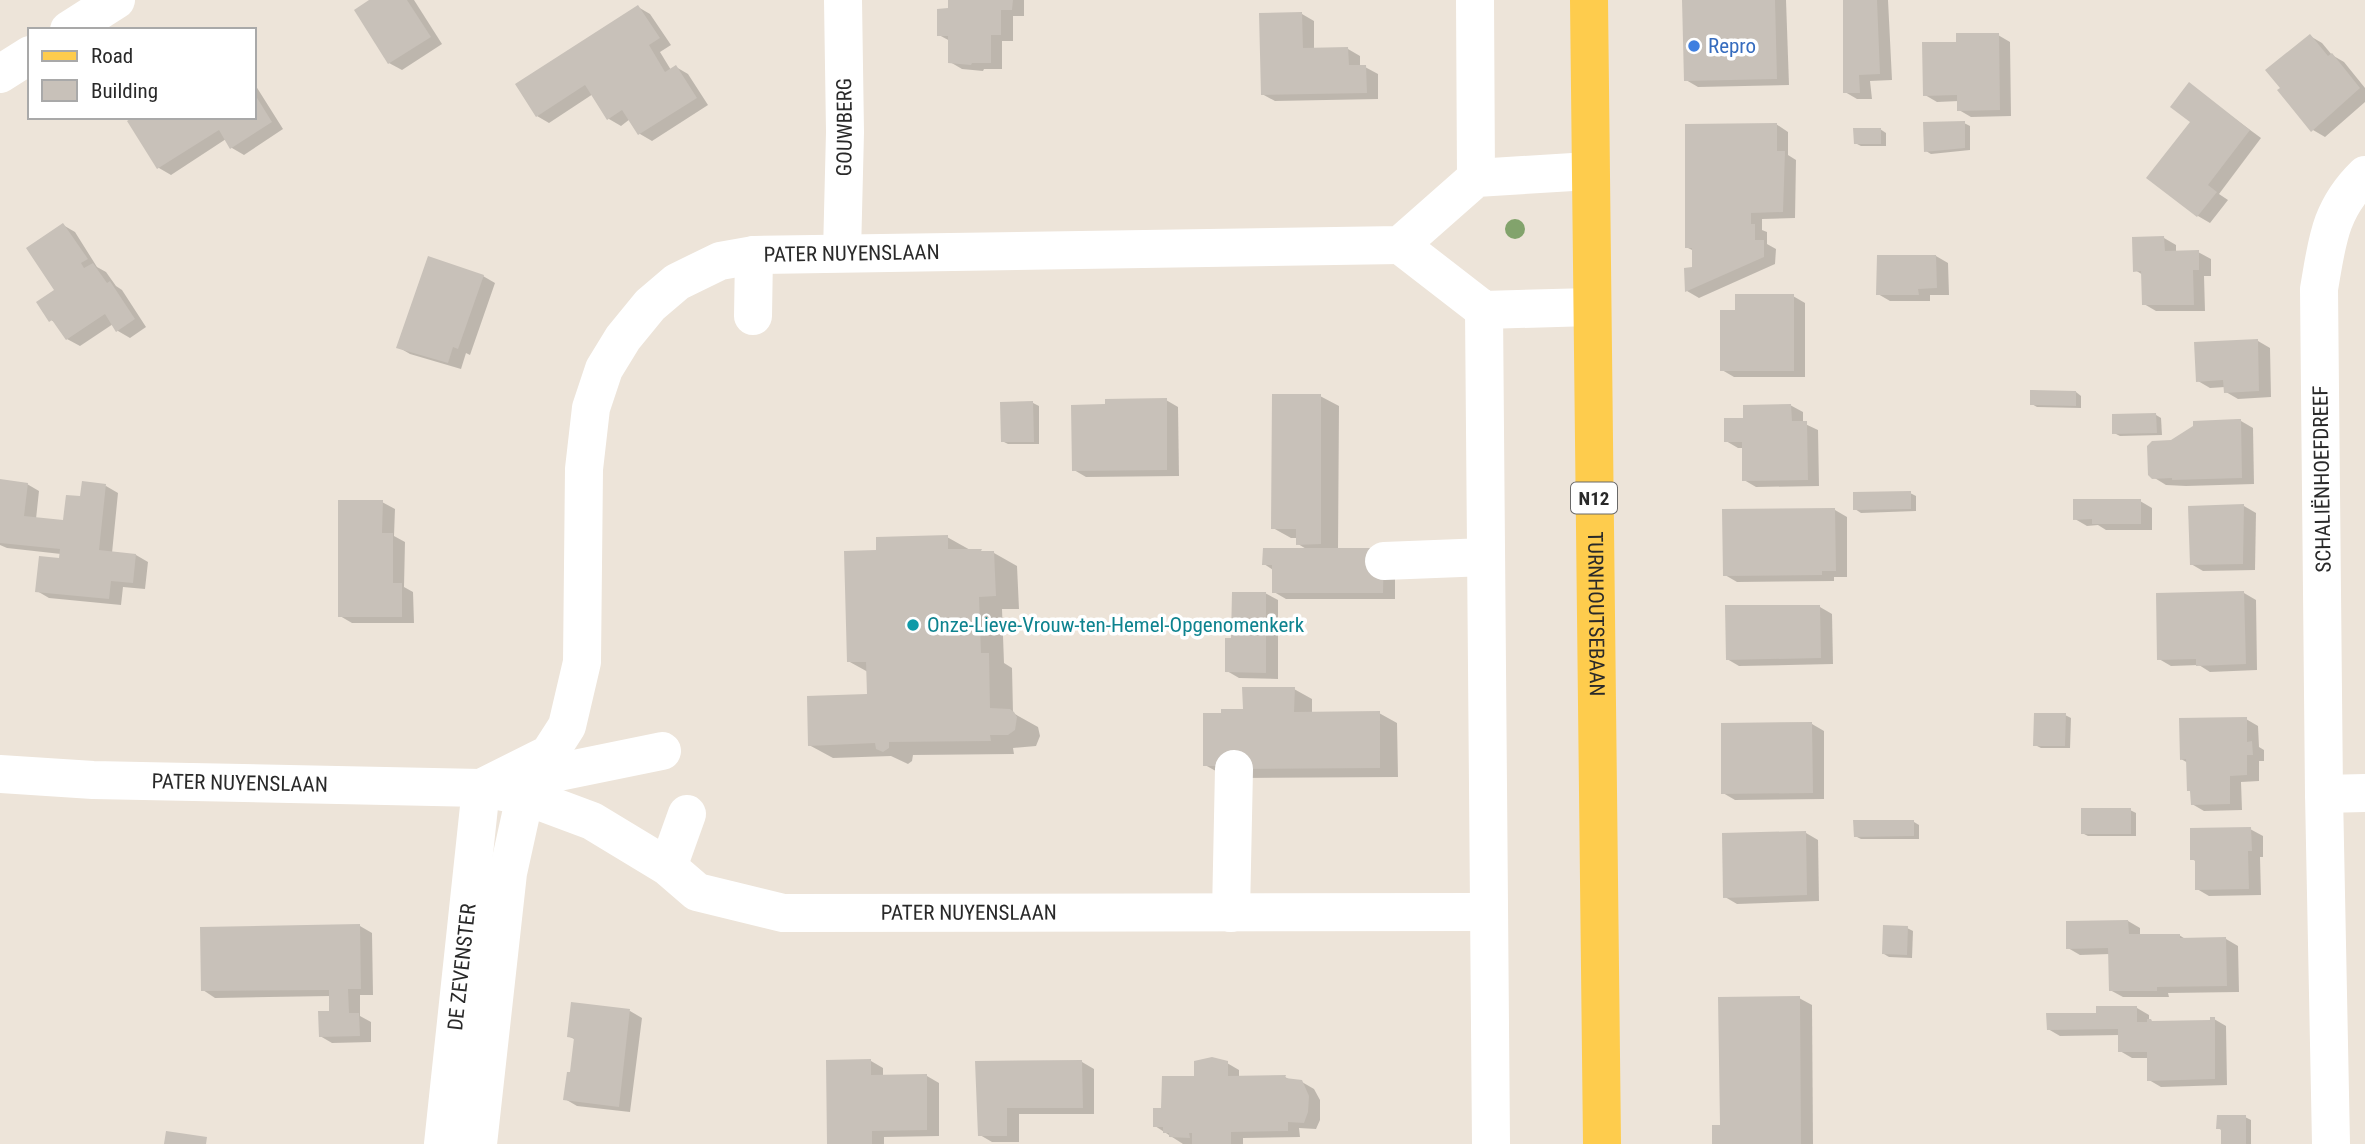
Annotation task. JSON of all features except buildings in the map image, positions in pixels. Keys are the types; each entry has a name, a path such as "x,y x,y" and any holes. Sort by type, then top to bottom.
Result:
{"main road":[{"name":"TURNHOUTSEBAAN","path":"1589,0 1602,1144"}],"street":[{"path":"72,28 116,0"},
{"name":"GOUWBERG","path":"842,253 845,132 843,0"},
{"path":"1475,0 1476,178"},
{"path":"0,74 28,56"},
{"path":"1590,172 1476,178 1400,245 1484,310 1591,307"},
{"name":"SCHALIËNHOEFDREEF","path":"2331,1144 2319,289 2330,226 2351,188 2365,175"},
{"name":"PATER NUYENSLAAN","path":"481,788 549,754 567,726 582,662 584,469 591,408 604,369 623,338 643,313 677,282 720,261 754,255 1400,245"},
{"path":"753,316 754,255"},
{"path":"1484,310 1491,1144"},
{"path":"1384,561 1486,557"},
{"path":"481,788 662,751"},
{"path":"1230,912 1234,769"},
{"name":"PATER NUYENSLAAN","path":"0,774 93,780 481,788 526,796 592,821 668,867 697,892 783,913 1487,912"},
{"name":"DE ZEVENSTER","path":"443,1144 481,788"},
{"path":"2324,794 2365,793"},
{"name":"DE ZEVENSTER","path":"478,1144 508,873 526,796"},
{"path":"668,867 687,814"}],"place":[{"name":"Repro","path":"1694,46"},
{"name":"Onze-Lieve-Vrouw-ten-Hemel-Opgenomenkerk","path":"913,625"}]}
